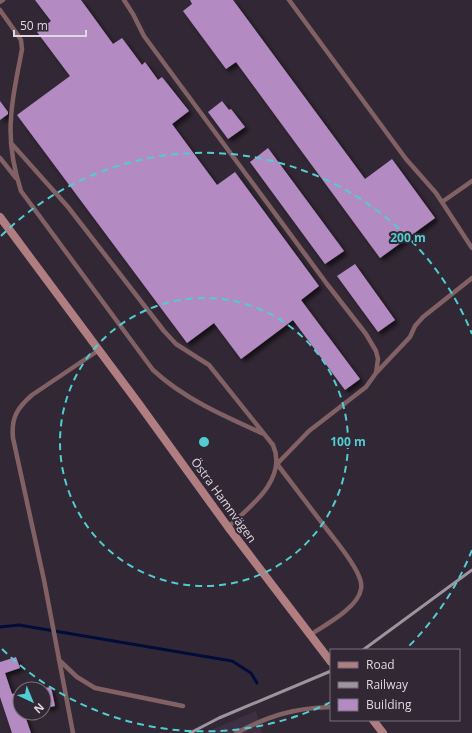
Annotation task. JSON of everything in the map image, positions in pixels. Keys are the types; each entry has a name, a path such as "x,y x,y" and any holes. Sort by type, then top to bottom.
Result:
{"street":[{"name":"Östra Hamnvägen","path":"0,217 228,527 330,661"},
{"path":"374,721 383,733"}],"lane":[{"path":"124,0 144,36 327,284 366,334 376,351 378,359 376,373"},
{"path":"288,0 406,159 442,202 472,248"},
{"path":"0,10 21,40 22,49 12,107 10,131 21,192 152,370 170,384 201,403 226,417 264,434"},
{"path":"11,143 68,207 164,331 176,344 209,365 264,434 276,452 277,464 273,478 258,499 228,527"},
{"path":"0,158 18,180"},
{"path":"442,202 472,181"},
{"path":"277,464 309,431 366,387 376,373 410,337 423,317 472,278"},
{"path":"73,733 52,622 13,438 13,424 17,410 28,398 99,350"},
{"path":"277,464 347,556 359,575 361,584 361,590 358,597 351,606 342,614 310,635"},
{"path":"59,660 77,677 95,688 183,706"},
{"path":"236,733 259,721 278,714 301,709 330,707"},
{"path":"69,733 71,724"}],"shaded area":[{"path":"256,711 262,733 204,733"}],"building":[{"path":"35,0 81,0 113,44 122,38 142,65 145,62 158,80 162,77 189,111 172,124 217,185 235,172 319,286 301,300 360,379 345,390 293,320 241,359 214,323 187,343 17,115 70,76 37,32 51,21"},
{"path":"190,0 233,0 365,179 392,159 435,218 380,258 236,62 226,69 183,11 192,4"},
{"path":"0,101 8,114 0,120"},
{"path":"222,101 229,110 231,109 245,127 228,139 208,112"},
{"path":"268,148 344,251 325,264 250,162"},
{"path":"355,264 395,320 378,332 337,276"},
{"path":"16,657 20,668 5,673 12,694 12,721 27,721 31,733 12,733 0,697 0,662"},
{"path":"52,692 55,706 52,707"}],"waterway":[{"path":"0,627 19,625 232,661 251,673 257,683"}],"railway":[{"path":"364,649 472,570"},
{"path":"190,733 219,718 330,671"}]}
